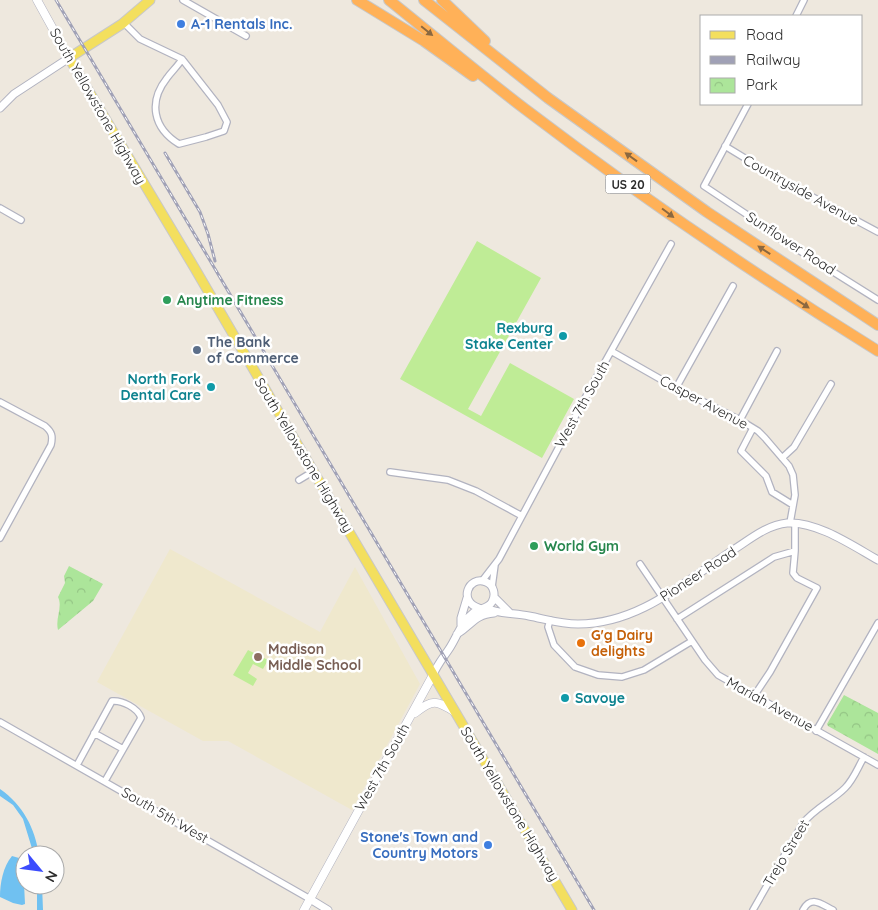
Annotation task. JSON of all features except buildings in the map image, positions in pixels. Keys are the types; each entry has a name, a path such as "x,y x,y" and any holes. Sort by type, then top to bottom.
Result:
{"highway":[{"path":"357,0 433,46 530,118 602,166"},
{"name":"US 20","path":"389,0 525,109 682,224 878,351"},
{"name":"US 20","path":"424,0 548,98 707,212 878,325"},
{"path":"442,0 548,98"}],"main road":[{"name":"South Yellowstone Highway","path":"37,0 69,58 572,910"},
{"path":"69,58 124,23 150,0"},
{"name":"West 7th South","path":"304,910 433,675"},
{"path":"411,716 427,704 433,702 443,705 456,713"}],"street":[{"path":"183,0 246,36"},
{"path":"796,15 804,0"},
{"path":"124,23 140,39 182,60 218,105 227,122 224,131 206,138 179,144 164,132 158,123 155,106 158,94 166,78 182,60"},
{"path":"0,108 14,94 69,58"},
{"path":"725,146 747,105"},
{"name":"Sunflower Road","path":"725,146 704,186 755,220 765,229 878,300"},
{"name":"Countryside Avenue","path":"725,146 779,179 878,232"},
{"path":"0,208 21,220"},
{"name":"West 7th South","path":"482,581 495,565 671,244"},
{"path":"676,388 733,286"},
{"name":"Casper Avenue","path":"611,351 676,388 754,428 789,466 793,475 795,489 793,505 795,552 793,573 797,578 816,588 770,672 754,696"},
{"path":"740,420 776,351"},
{"path":"782,458 794,446 831,384"},
{"path":"0,402 45,426 51,431 52,438 52,445 0,538"},
{"path":"754,428 741,451 766,476 772,492 793,505"},
{"path":"299,480 314,471"},
{"path":"390,472 448,480 476,491 522,516"},
{"name":"Pioneer Road","path":"482,608 496,612 509,612 574,624 603,622 635,612 663,598 766,529 777,525 793,523 809,525 821,530 878,560"},
{"path":"677,619 774,557 795,552"},
{"name":"Mariah Avenue","path":"640,564 705,660 718,675 878,765"},
{"name":"West 7th South","path":"492,587 495,565"},
{"path":"494,597 491,604 482,608 471,604 467,598 467,591 476,582 482,581 489,584 492,587 494,597 509,612"},
{"name":"West 7th South","path":"433,675 461,625 461,618 467,598"},
{"name":"West 7th South","path":"461,625 482,608"},
{"path":"457,634 482,614 496,612"},
{"path":"550,620 548,628 554,645 576,667 598,675 622,677 644,670 692,640"},
{"path":"816,730 878,623"},
{"path":"77,765 112,701 118,700 139,712 141,718 105,781"},
{"name":"South 5th West","path":"0,722 328,910"},
{"path":"94,733 123,749"},
{"name":"Trejo Street","path":"753,910 803,823 814,811 846,788 864,757"},
{"path":"803,910 811,901 816,901 833,910"}],"shaded area":[{"name":"Madison Middle School","path":"170,549 320,632 355,567 420,684 352,810 228,741 203,741 97,682"}],"green space":[{"path":"477,241 541,278 468,409 481,416 510,363 574,399 542,458 400,379"},
{"path":"69,566 103,584 93,601 58,630 57,621 60,605 58,597 65,583 64,576"},
{"path":"248,650 268,660 263,669 253,664 248,673 257,679 253,686 233,675"},
{"path":"844,695 878,713 878,754 828,726 827,724"}],"water":[{"path":"0,789 15,802 27,818 37,845 31,845 23,819 13,805 0,796"},
{"path":"12,856 15,857 15,895 25,895 25,904 13,903 0,897 6,865"},
{"path":"37,895 42,895 43,910 37,910"}],"railway":[{"path":"56,0 594,910"},
{"path":"165,153 200,212 215,261"}],"place":[{"name":"A-1 Rentals Inc.","path":"181,24"},
{"name":"Anytime Fitness","path":"167,300"},
{"name":"Rexburg Stake Center","path":"563,336"},
{"name":"The Bank of Commerce","path":"197,350"},
{"name":"North Fork Dental Care","path":"211,387"},
{"name":"World Gym","path":"534,546"},
{"name":"G'g Dairy delights","path":"581,643"},
{"name":"Madison Middle School","path":"258,657"},
{"name":"Savoye","path":"565,698"},
{"name":"Stone's Town and Country Motors","path":"488,845"}]}
